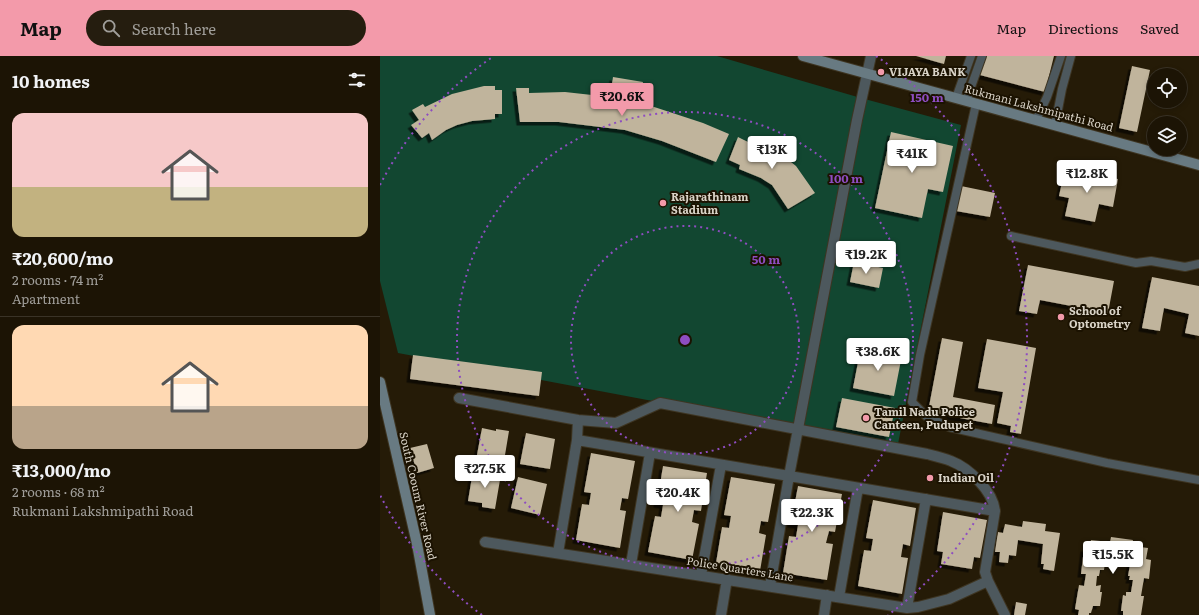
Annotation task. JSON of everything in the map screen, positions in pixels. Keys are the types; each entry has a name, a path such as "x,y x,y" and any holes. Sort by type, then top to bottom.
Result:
{"street":[{"name":"Rukmani Lakshmipathi Road","path":"803,56 1199,165"},
{"path":"770,586 789,476 857,120 871,56"},
{"name":"South Cooum River Road","path":"380,382 417,544 430,615"},
{"path":"459,398 578,420 616,423 660,403 927,454 952,461 965,469 981,484 993,501 995,511 985,569 988,581 1005,615"},
{"path":"558,553 577,440 578,420"},
{"path":"577,440 995,511"},
{"path":"631,564 650,453"},
{"path":"701,575 721,465"},
{"path":"839,597 858,488"},
{"path":"902,610 926,499"},
{"name":"Police Quarters Lane","path":"485,542 827,595 902,610 949,599 988,581"},
{"path":"721,615 727,579"},
{"path":"824,615 827,595"}],"lane":[{"path":"971,56 966,101 912,402 927,417 949,427 1107,463 1199,480"},
{"path":"966,101 982,56"},
{"path":"1036,120 1047,97 1061,56"},
{"path":"1055,125 1062,89 1071,56"},
{"path":"1011,236 1136,263 1151,261 1185,267 1199,264"}],"green space":[{"name":"Rajarathinam Stadium","path":"380,56 717,56 861,98 961,125 898,444 791,427 398,353 380,281"}],"building":[{"path":"916,56 946,56 944,64"},
{"path":"985,56 1054,56 1045,92 980,75"},
{"path":"1132,66 1147,69 1147,84 1137,132 1119,128"},
{"path":"613,77 643,82 639,102 703,123 729,134 716,162 662,141 625,130 559,122 520,122 516,88 529,88 529,93 565,92 610,97"},
{"path":"484,86 495,86 495,90 502,90 502,114 495,114 495,119 472,121 457,125 446,130 432,140 429,133 422,138 411,125 419,120 412,110 423,104 425,107 452,94"},
{"path":"891,132 953,146 943,192 928,189 922,218 875,208"},
{"path":"738,137 748,142 749,137 760,141 760,143 786,158 796,166 815,193 788,209 772,185 761,178 739,169 740,165 729,160"},
{"path":"1065,169 1118,179 1113,207 1099,204 1095,222 1065,216 1069,198 1059,196"},
{"path":"961,186 995,193 990,217 956,211"},
{"path":"854,262 883,268 879,288 850,282"},
{"path":"1028,265 1114,281 1108,313 1040,300 1037,314 1019,311"},
{"path":"1152,277 1199,286 1199,336 1185,333 1189,314 1164,308 1160,331 1142,328"},
{"path":"942,338 963,342 953,397 995,405 992,424 928,412"},
{"path":"987,339 1036,348 1021,434 1010,432 1011,426 997,423 1003,392 978,388"},
{"path":"861,347 902,355 894,396 853,388"},
{"path":"413,355 542,372 539,396 410,379"},
{"name":"Tamil Nadu Police Canteen, Pudupet","path":"842,398 895,408 889,437 836,427"},
{"path":"482,428 496,431 496,429 509,431 504,461 477,455"},
{"path":"526,433 555,439 550,469 520,464"},
{"path":"427,444 434,468 417,473 410,448"},
{"path":"591,453 635,461 628,499 622,498 620,510 626,511 620,548 576,540 582,504 589,505 591,493 584,492"},
{"path":"663,466 707,473 701,511 694,510 692,522 699,524 692,560 648,552 655,516 661,517 663,505 657,504"},
{"path":"473,471 501,474 495,509 482,507 482,503 468,501"},
{"path":"518,477 547,484 540,515 511,508"},
{"path":"731,477 775,484 768,522 761,521 759,533 766,535 760,571 716,563 722,527 729,528 731,516 724,515"},
{"path":"798,486 842,494 835,532 829,531 826,543 833,544 827,580 783,573 789,536 796,537 798,525 791,524"},
{"path":"873,500 916,508 910,546 903,544 901,557 908,558 902,594 858,586 864,550 871,551 873,539 866,538"},
{"path":"943,512 987,520 980,558 974,557 972,569 941,564 943,552 937,551"},
{"path":"1023,521 1046,524 1045,531 1060,533 1054,571 1043,569 1044,564 1041,564 1043,544 1018,540 1016,556 1009,555 1008,563 999,562 1000,552 995,552 998,532 1003,533 1005,524 1022,527"},
{"path":"1111,537 1133,540 1132,546 1148,548 1146,559 1151,560 1149,579 1144,578 1141,596 1144,596 1141,615 1123,615 1123,611 1121,611 1123,595 1126,596 1126,592 1131,592 1133,580 1129,580 1130,576 1128,576 1131,559 1109,556 1110,551 1101,550 1100,555 1106,556 1104,570 1100,570 1099,576 1097,576 1096,586 1101,585 1100,592 1102,592 1100,606 1093,606 1089,615 1078,615 1079,610 1075,609 1079,585 1084,586 1086,574 1081,574 1084,548 1089,549 1091,540 1110,542"},
{"path":"1016,602 1027,604 1025,615 1014,615"}],"place":[{"name":"VIJAYA BANK","path":"881,72"},
{"name":"Rajarathinam Stadium","path":"663,203"},
{"name":"School of Optometry","path":"1061,317"},
{"name":"Tamil Nadu Police Canteen, Pudupet","path":"866,418"},
{"name":"Indian Oil","path":"930,478"}]}
